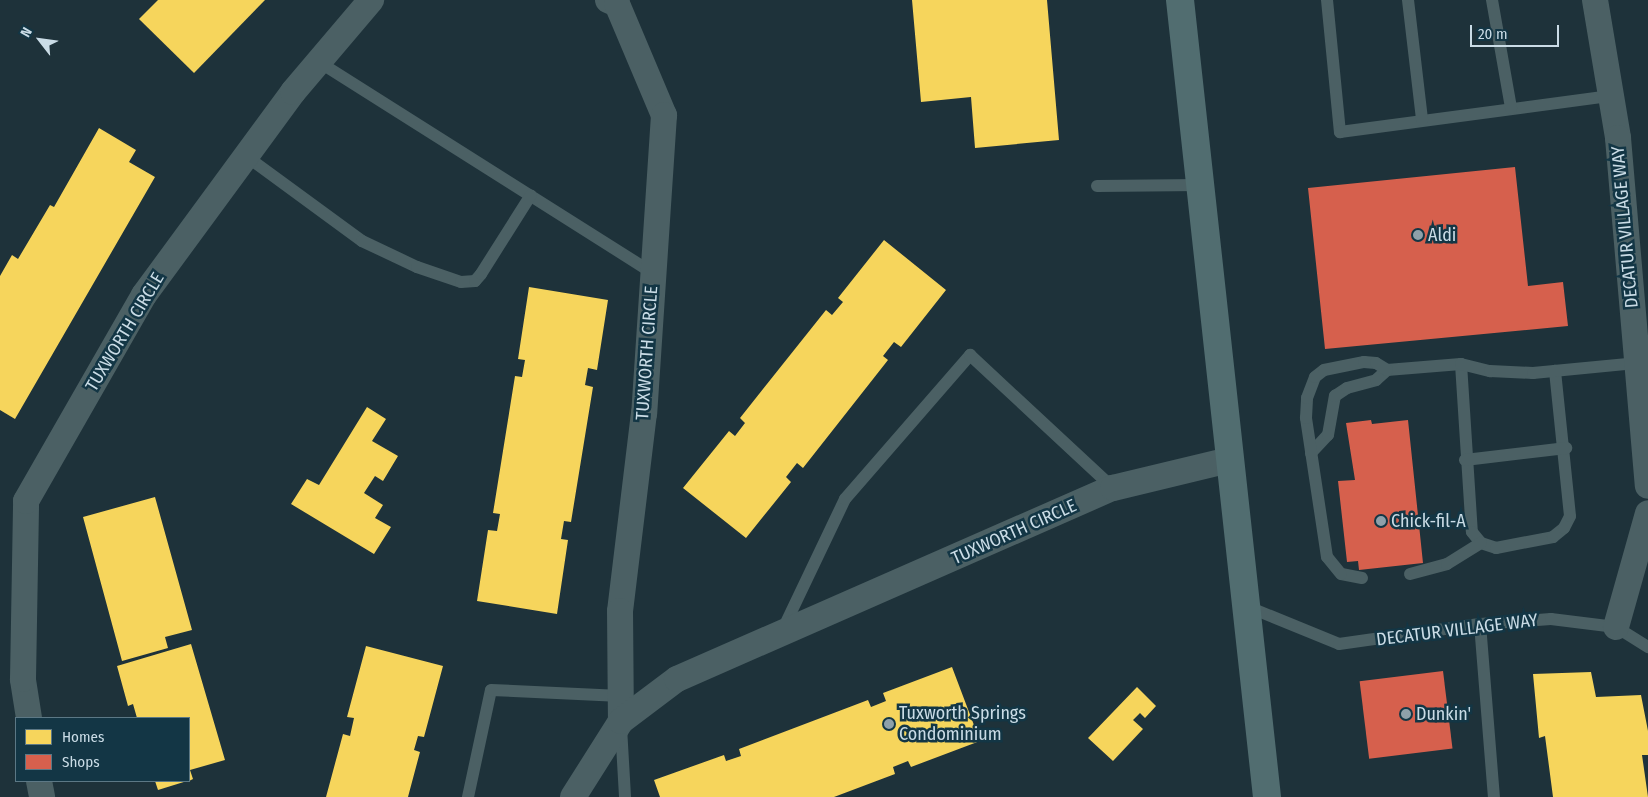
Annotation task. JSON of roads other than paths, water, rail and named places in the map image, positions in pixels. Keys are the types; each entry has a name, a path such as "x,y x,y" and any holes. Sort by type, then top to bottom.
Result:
{"highway":[{"path":"1180,0 1267,797"}],"street":[{"name":"TUXWORTH CIRCLE","path":"29,717 23,678 26,501 144,295 246,156 319,62 371,0"},
{"name":"TUXWORTH CIRCLE","path":"573,797 621,708 620,612 644,413 664,115 617,4 608,0"},
{"name":"DECATUR VILLAGE WAY","path":"1595,0 1609,96 1618,138 1648,486"},
{"name":"TUXWORTH CIRCLE","path":"621,708 677,679 1113,488 1229,460"},
{"path":"1616,627 1648,512"},
{"path":"39,782 42,797"}],"lane":[{"path":"1327,0 1340,132 1609,96"},
{"path":"1408,0 1422,120"},
{"path":"1492,0 1511,108"},
{"path":"319,62 653,273"},
{"path":"246,156 362,241 417,267 461,282 476,281 531,195"},
{"path":"1097,186 1200,185"},
{"path":"781,634 845,499 970,355 1113,488"},
{"path":"1362,578 1341,574 1327,557 1311,453 1307,398 1315,377 1324,370 1364,362 1376,363 1387,370 1460,364 1490,371 1555,371 1636,363"},
{"path":"1460,364 1465,460 1472,532 1481,543 1496,548 1525,544 1553,537 1564,528 1570,516 1566,448 1555,371"},
{"path":"1311,453 1328,435 1335,396 1348,388 1376,380 1387,370"},
{"path":"1465,460 1566,448"},
{"path":"1410,574 1447,564 1481,543"},
{"name":"DECATUR VILLAGE WAY","path":"1246,606 1339,644 1480,624 1551,619 1616,627"},
{"path":"1480,624 1494,797"},
{"path":"1616,627 1648,647"},
{"path":"468,797 490,690 621,708 624,797"}],"place":[{"name":"Aldi","path":"1418,235"},
{"name":"Chick-fil-A","path":"1381,521"},
{"name":"Dunkin'","path":"1406,714"},
{"name":"Tuxworth Springs Condominium","path":"889,724"}]}
